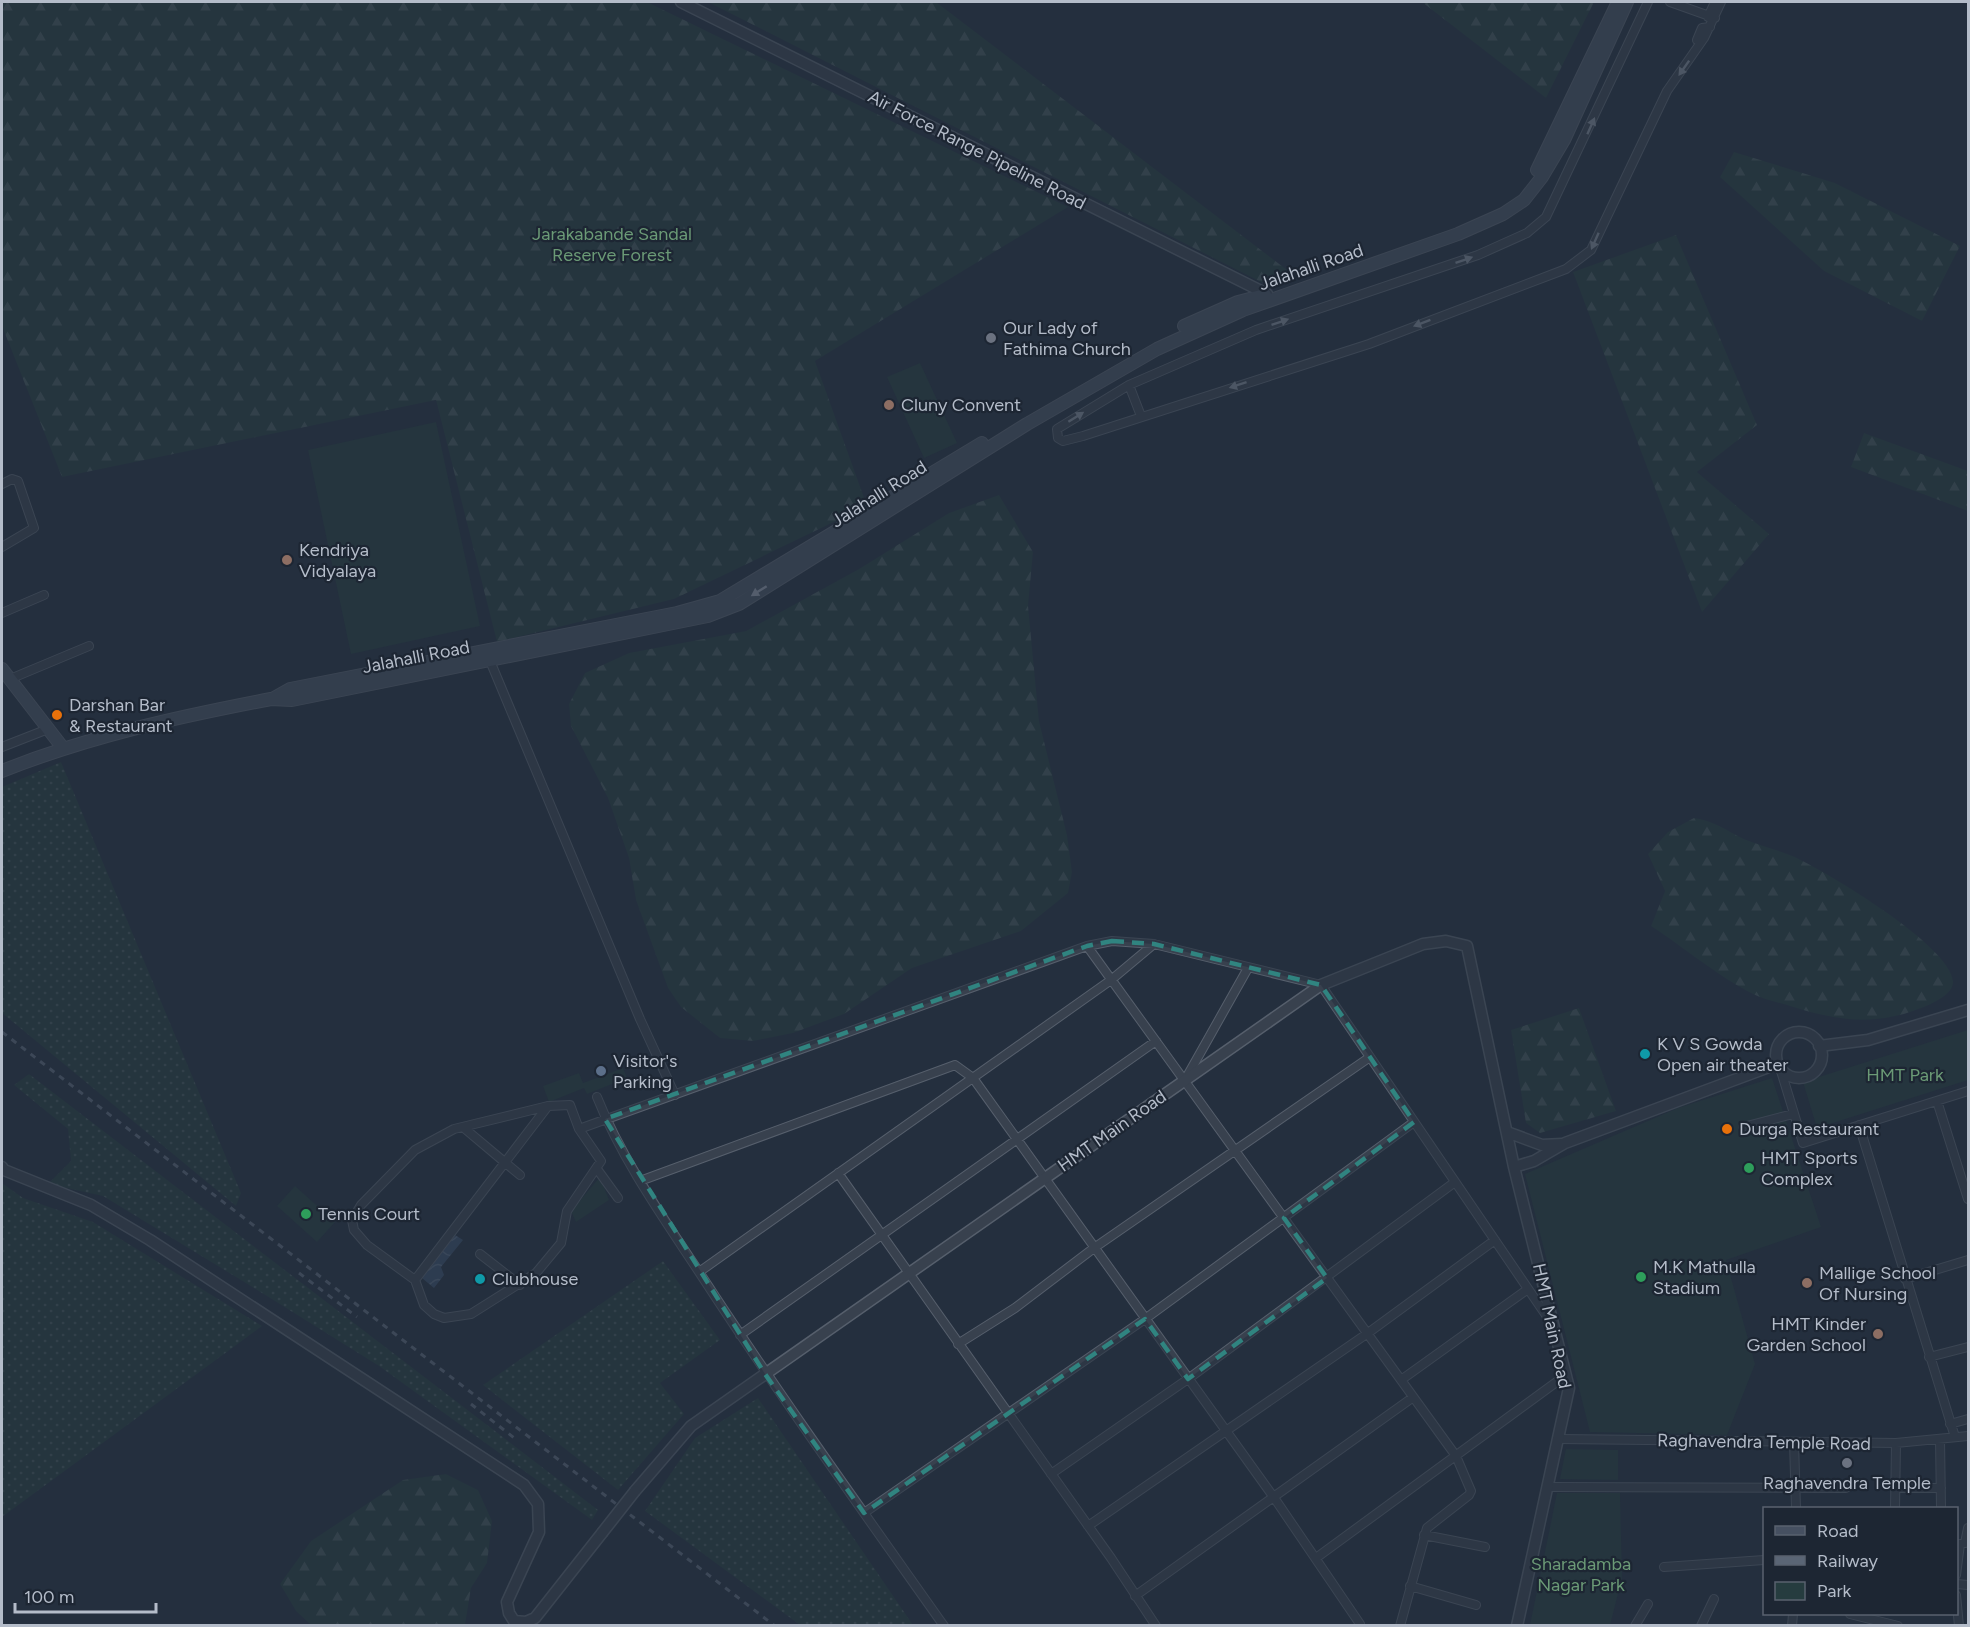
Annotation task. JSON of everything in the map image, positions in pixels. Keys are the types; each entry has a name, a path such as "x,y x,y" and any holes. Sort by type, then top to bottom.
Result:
{"main road":[{"name":"Jalahalli Road","path":"2,771 63,748 132,727 271,699 292,700 488,657 708,616 739,604 791,564 1112,374 1201,327 1269,298 1459,230 1501,210 1519,196 1534,176 1618,2"},
{"name":"Jalahalli Road","path":"1269,298 1458,234 1503,214 1524,200 1542,177 1564,140 1627,2"},
{"path":"2,669 6,681 63,748"}],"street":[{"name":"Air Force Range Pipeline Road","path":"681,2 1269,298"},
{"path":"1648,2 1546,217 1527,233 1478,255 1257,330 1129,385 1057,429 1056,434 1062,441 1369,344 1566,269 1591,250 1667,91 1710,27 1715,2"},
{"path":"1670,2 1711,18"},
{"path":"1711,18 1722,2"},
{"path":"1696,40 1702,28 1710,27"},
{"path":"1129,385 1141,416"},
{"path":"2,484 12,479 18,481 34,528 2,547"},
{"path":"2,613 44,595"},
{"path":"6,681 89,646"},
{"path":"488,657 640,1020 675,1095"},
{"path":"2,747 48,729"},
{"path":"579,1129 1086,946 1112,941 1154,944 1321,985 1557,1332"},
{"name":"HMT Main Road","path":"514,1624 535,1618 635,1491 691,1426 1321,985 1423,944 1446,941 1467,946 1514,1167 1557,1332 1569,1388 1550,1487 1517,1626"},
{"path":"699,1272 1111,980 1154,944"},
{"path":"1086,946 1237,1151 1412,1398 1456,1456 1471,1491 1427,1528 1400,1626"},
{"path":"1185,1080 1248,968"},
{"path":"1819,1046 1868,1040 1968,1010"},
{"path":"1779,1067 1796,1078 1812,1075 1821,1062 1819,1046 1812,1036 1804,1033 1788,1035 1779,1043 1776,1051 1779,1067 1803,1143 1968,1091"},
{"path":"740,1335 1156,1041"},
{"path":"958,1344 1015,1308 1094,1248 1370,1057"},
{"path":"640,1181 955,1065 973,1078 1275,1499 1360,1624"},
{"path":"1514,1167 1534,1161 1565,1143 1779,1067"},
{"path":"597,1097 605,1119 640,1181 765,1374 944,1626"},
{"path":"1937,1101 1968,1199"},
{"path":"570,1105 579,1129 601,1161 567,1211 561,1243 536,1273 471,1314 444,1318 434,1314 424,1305 416,1280 367,1245 354,1230 352,1220 361,1205 415,1150 454,1129 464,1128 548,1106 570,1105"},
{"path":"416,1280 548,1106"},
{"path":"1743,1127 1793,1114"},
{"path":"864,1513 1145,1319 1414,1122"},
{"path":"1859,1125 1955,1437"},
{"path":"464,1128 520,1175"},
{"path":"1507,1132 1542,1145 1565,1143"},
{"path":"2,1167 4,1170 91,1205 150,1240 524,1485 538,1504 539,1532 507,1602 514,1624"},
{"path":"597,1169 618,1198"},
{"path":"837,1173 1051,1473 1156,1626"},
{"path":"1051,1473 1188,1379 1455,1182"},
{"path":"1088,1526 1368,1333 1495,1240"},
{"path":"480,1254 520,1285"},
{"path":"1905,1279 1968,1260"},
{"path":"1401,1380 1528,1289"},
{"path":"1929,1357 1968,1347"},
{"path":"1316,1558 1566,1375"},
{"path":"1135,1596 1275,1499 1412,1398"},
{"path":"1950,1424 1968,1419"},
{"name":"Raghavendra Temple Road","path":"1559,1439 1896,1443 1968,1436"},
{"path":"1940,1439 1941,1507"},
{"path":"1794,1442 1796,1507"},
{"path":"1895,1507 1896,1443"},
{"path":"1550,1487 1846,1488"},
{"path":"1896,1488 1941,1488"},
{"path":"1958,1566 1968,1528"},
{"path":"1424,1535 1485,1547"},
{"path":"1664,1567 1763,1560"},
{"path":"1410,1587 1476,1605"},
{"path":"1701,1626 1714,1599"},
{"path":"1635,1626 1648,1604"},
{"path":"1854,1615 1898,1626"}],"highlighted area":[{"path":"1112,941 1154,944 1321,985 1414,1122 1284,1218 1327,1278 1188,1379 1145,1319 864,1513 765,1374 605,1119 1087,946"}],"green space":[{"name":"Jarakabande Sandal Reserve Forest","path":"2,2 647,2 1068,207 815,361 867,506 674,599 497,642 436,400 62,477 2,326"},
{"path":"708,2 936,2 1291,273 1263,283"},
{"path":"1422,2 1594,2 1546,98"},
{"path":"1734,152 1835,183 1960,246 1922,321 1824,271 1720,177"},
{"path":"1676,235 1757,425 1697,472 1769,534 1702,612 1573,272"},
{"path":"920,363 957,443 924,458 887,377"},
{"path":"436,422 480,626 351,654 308,450"},
{"path":"1864,433 1968,471 1968,511 1851,467"},
{"path":"999,495 1033,552 1028,606 1039,721 1067,835 1072,872 1068,893 1021,931 912,968 844,1014 793,1033 753,1041 720,1038 681,1007 668,988 636,900 629,858 608,798 571,726 569,704 585,673 629,653 746,631 859,569 949,513"},
{"path":"61,762 241,1193 236,1206 2,1013 2,787"},
{"path":"1694,818 1720,826 1744,839 1795,857 1859,894 1910,930 1932,949 1947,966 1953,981 1950,990 1932,1003 1906,1013 1856,1020 1822,1015 1765,999 1714,971 1651,926 1665,891 1648,854 1668,832"},
{"path":"1579,1008 1616,1111 1540,1133 1526,1123 1511,1030"},
{"name":"HMT Park","path":"1968,1030 1968,1080 1817,1128 1803,1082"},
{"path":"623,1068 627,1078 587,1094 584,1088 549,1102 543,1086 579,1073 583,1083"},
{"path":"29,1074 598,1510 592,1520 379,1366 249,1285 103,1196 48,1184 71,1161 68,1129 14,1085"},
{"name":"M.K Mathulla Stadium","path":"1772,1078 1821,1227 1726,1260 1755,1364 1727,1435 1590,1432 1525,1174 1678,1108"},
{"path":"600,1177 609,1200 576,1222 571,1211"},
{"path":"2,1183 23,1198 93,1222 262,1326 2,1517"},
{"name":"Tennis Court","path":"295,1186 335,1222 317,1242 277,1206"},
{"path":"663,1261 720,1340 660,1383 684,1414 618,1490 483,1385"},
{"path":"758,1398 913,1625 800,1625 645,1511 695,1438"},
{"path":"1566,1449 1618,1450 1618,1480 1560,1479"},
{"path":"446,1474 478,1490 492,1521 487,1563 471,1588 465,1625 311,1625 296,1611 280,1584 311,1541 403,1480"},
{"name":"Sharadamba Nagar Park","path":"1557,1493 1620,1493 1622,1578 1610,1625 1530,1625"}],"water":[{"path":"455,1235 463,1240 441,1267 444,1275 434,1288 422,1278"}],"railway":[{"path":"2,1032 775,1626"},
{"path":"299,1273 357,1317"},
{"path":"471,1404 518,1441"}],"place":[{"name":"Our Lady of Fathima Church","path":"991,338"},
{"name":"Cluny Convent","path":"889,405"},
{"name":"Kendriya Vidyalaya","path":"287,560"},
{"name":"Darshan Bar & Restaurant","path":"57,715"},
{"name":"K V S Gowda Open air theater","path":"1645,1054"},
{"name":"Visitor's Parking","path":"601,1071"},
{"name":"Durga Restaurant","path":"1727,1129"},
{"name":"HMT Sports Complex","path":"1749,1168"},
{"name":"Tennis Court","path":"306,1214"},
{"name":"M.K Mathulla Stadium","path":"1641,1277"},
{"name":"Clubhouse","path":"480,1279"},
{"name":"Mallige School Of Nursing","path":"1807,1283"},
{"name":"HMT Kinder Garden School","path":"1878,1334"},
{"name":"Raghavendra Temple","path":"1847,1463"}]}
